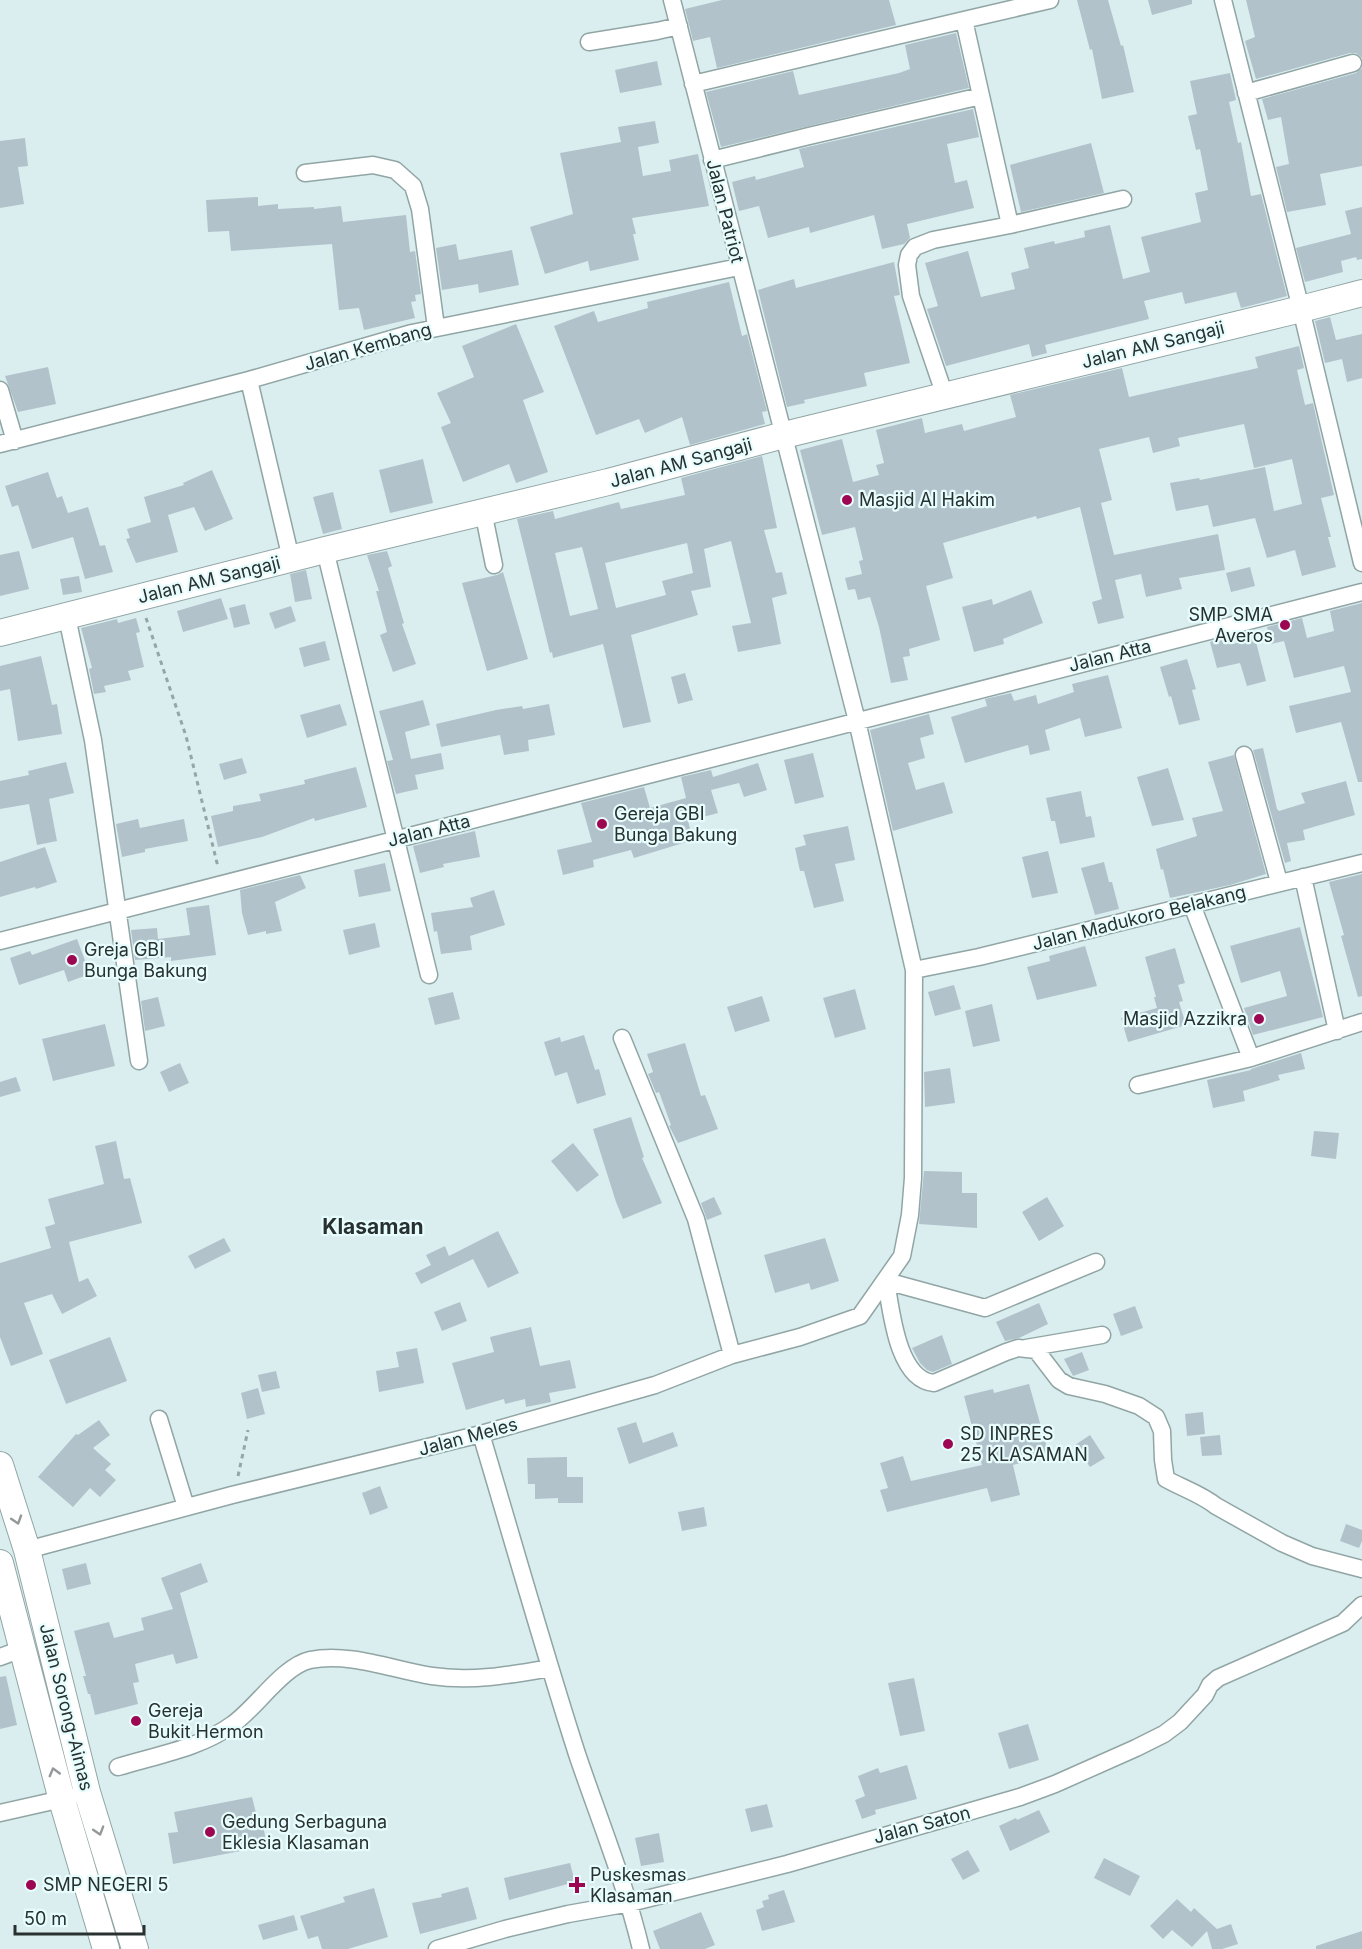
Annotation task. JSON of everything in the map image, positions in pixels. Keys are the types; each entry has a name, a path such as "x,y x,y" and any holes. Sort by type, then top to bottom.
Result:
{"highway":[{"name":"Jalan AM Sangaji","path":"0,633 325,550 608,482 782,428 945,396 1362,292"},
{"name":"Jalan Sorong-Aimas","path":"0,1465 27,1550 87,1792 135,1949"},
{"name":"Jalan Sorong-Aimas","path":"0,1563 11,1653 62,1800 106,1949"}],"street":[{"path":"693,84 1050,0"},
{"path":"1223,0 1362,563"},
{"name":"Jalan Patriot","path":"676,1 679,26 693,84 782,428"},
{"path":"964,20 1010,225"},
{"path":"589,42 657,32 679,26"},
{"path":"1246,93 1353,63"},
{"path":"712,160 981,96"},
{"path":"305,173 373,165 395,170 413,186 420,209 436,327"},
{"path":"945,396 911,296 907,265 909,255 915,247 933,240 1123,199"},
{"name":"Jalan Kembang","path":"7,442 249,380 436,327 739,267"},
{"path":"249,380 291,559"},
{"path":"0,390 7,442"},
{"path":"782,428 857,721 914,970"},
{"path":"483,512 494,565"},
{"path":"325,550 429,975"},
{"name":"Jalan Atta","path":"0,941 1362,592"},
{"path":"67,617 93,740 139,1061"},
{"path":"1244,755 1279,882"},
{"name":"Jalan Madukoro Belakang","path":"914,970 979,957 1362,863"},
{"path":"1303,877 1337,1031"},
{"path":"1192,905 1251,1058"},
{"name":"Jalan Meles","path":"27,1550 482,1434 655,1385 732,1356 800,1337 860,1316 902,1256 910,1215 915,1069 914,970"},
{"path":"1138,1085 1251,1058 1362,1023"},
{"path":"622,1038 696,1219 732,1356"},
{"path":"1096,1262 985,1308 886,1281 896,1337 907,1363 923,1380 934,1383 1006,1352 1102,1335"},
{"path":"1026,1348 1036,1350 1059,1380 1069,1386 1105,1394 1139,1406 1156,1417 1162,1431 1166,1479 1206,1498 1282,1543 1312,1556 1362,1569"},
{"path":"159,1419 186,1508"},
{"path":"482,1434 550,1668 630,1904 641,1949"},
{"name":"Jalan Saton","path":"437,1949 505,1929 568,1914 630,1904 787,1864 977,1810 1055,1784 1164,1734 1180,1722 1218,1678 1343,1623 1362,1605"},
{"path":"118,1767 196,1744 220,1733 234,1724 290,1672 309,1661 353,1660 433,1676 477,1679 550,1668"},
{"path":"0,1813 62,1800 87,1792"}],"path":[{"path":"139,598 186,736 222,884"},
{"path":"232,1496 248,1430"}],"building":[{"path":"722,0 889,0 896,25 717,68 710,37 693,41 685,9"},
{"path":"1077,0 1108,0 1121,46 1123,45 1134,92 1102,99 1092,49 1090,50"},
{"path":"1148,0 1192,0 1192,4 1152,15"},
{"path":"1246,0 1362,0 1362,58 1356,53 1350,53 1256,79 1245,41 1255,37"},
{"path":"956,33 969,88 721,147 706,92 793,71 799,95 899,73 910,69 905,45"},
{"path":"657,61 662,85 620,93 615,70"},
{"path":"1362,68 1362,166 1320,174 1326,205 1287,212 1276,167 1289,164 1281,117 1268,120 1262,99 1356,73"},
{"path":"1230,73 1236,100 1229,102 1238,143 1241,142 1251,196 1261,194 1287,296 1241,308 1236,292 1185,304 1182,292 1144,301 1149,319 1045,345 1047,353 1032,357 1029,344 946,366 927,309 938,306 925,263 968,251 981,297 1015,289 1011,273 1029,268 1024,248 1085,237 1084,231 1110,225 1123,279 1150,272 1141,237 1201,222 1195,193 1208,190 1200,149 1196,150 1188,116 1197,114 1190,81"},
{"path":"973,109 979,137 947,144 955,183 967,180 974,208 907,224 910,238 904,244 882,249 874,215 810,233 809,227 768,238 759,206 739,211 732,182 755,176 756,180 804,167 799,149"},
{"path":"655,121 659,143 638,147 643,176 671,171 669,160 698,154 709,206 632,218 639,260 590,271 588,261 545,274 530,227 573,214 560,153 621,142 618,127"},
{"path":"25,138 28,166 18,167 24,204 0,208 0,141"},
{"path":"1091,143 1104,193 1021,212 1010,165"},
{"path":"258,197 258,206 278,204 278,209 341,206 343,222 406,215 410,252 415,251 421,294 415,295 416,301 411,302 415,318 364,330 359,308 339,310 332,244 231,251 229,231 208,232 206,200"},
{"path":"1362,207 1362,259 1357,260 1356,257 1341,261 1343,272 1305,282 1296,248 1351,234 1345,211"},
{"path":"456,244 459,260 512,250 519,285 479,293 478,284 442,290 436,248"},
{"path":"894,262 900,295 894,296 910,363 864,373 867,386 804,400 805,403 787,407 758,290 794,279 796,288"},
{"path":"729,282 742,336 747,334 767,411 762,412 765,424 690,445 682,417 645,433 639,419 596,435 554,326 594,311 598,322 648,308 647,302"},
{"path":"1330,317 1336,340 1362,334 1362,378 1347,382 1342,359 1325,363 1315,321"},
{"path":"516,324 544,392 523,400 548,472 516,483 509,464 463,482 441,427 451,423 437,393 474,377 462,346"},
{"path":"1299,346 1304,368 1297,370 1305,405 1313,403 1334,495 1321,498 1336,567 1302,576 1295,550 1267,558 1255,518 1213,527 1208,505 1176,511 1170,483 1199,478 1200,480 1265,467 1274,511 1302,504 1292,459 1254,468 1244,424 1178,438 1180,446 1153,453 1149,437 1099,449 1112,500 1101,503 1114,555 1218,534 1225,570 1179,578 1182,589 1146,597 1141,574 1115,580 1124,618 1098,624 1092,602 1102,599 1080,507 1037,519 1036,516 943,543 953,578 926,586 940,640 909,649 910,656 903,657 908,680 891,683 870,597 858,600 855,589 848,590 845,578 862,574 859,561 863,560 855,527 822,535 800,450 842,439 853,482 879,475 876,465 884,463 876,430 922,418 925,433 962,424 964,431 1016,417 1010,395 1122,368 1129,397 1258,368 1255,357"},
{"path":"48,367 56,404 18,412 5,376"},
{"path":"762,456 777,528 764,530 776,573 782,572 787,594 772,598 781,644 738,652 732,626 751,623 731,541 704,549 711,587 691,591 698,615 631,635 651,722 623,728 603,644 553,658 552,652 550,653 517,519 553,511 555,519 619,502 621,509 685,495 681,478","holes":["687,543 693,573 662,581 666,595 616,608 605,563","582,547 598,609 570,616 555,553"]},
{"path":"423,459 433,503 390,513 379,470"},
{"path":"212,470 233,519 205,531 194,507 168,515 178,552 136,563 126,539 130,538 127,529 151,522 144,497 184,485 183,483"},
{"path":"48,472 57,498 62,496 68,513 88,507 100,546 105,545 113,572 85,579 73,537 32,549 18,505 12,507 5,486"},
{"path":"333,492 342,529 323,534 313,497"},
{"path":"19,551 29,589 0,596 0,555"},
{"path":"387,551 392,566 388,568 404,623 402,624 416,664 393,672 380,635 387,632 376,591 379,591 367,555"},
{"path":"1250,567 1255,586 1231,592 1226,573"},
{"path":"306,570 312,599 295,602 290,574"},
{"path":"503,572 528,659 487,671 462,583"},
{"path":"79,576 82,592 63,595 60,579"},
{"path":"1031,590 1043,623 1003,639 1004,644 974,652 962,607 992,599 993,605"},
{"path":"221,598 228,619 183,632 177,611"},
{"path":"1362,603 1362,782 1358,782 1341,722 1296,733 1289,706 1351,692 1344,666 1294,678 1284,641 1271,644 1267,627 1302,618 1307,638 1334,631 1330,611"},
{"path":"245,604 250,624 234,628 229,608"},
{"path":"291,606 296,621 275,629 269,613"},
{"path":"136,618 140,632 136,633 144,667 128,671 131,680 104,686 106,692 94,694 89,669 92,668 81,628 117,619 118,623"},
{"path":"1231,636 1233,644 1255,638 1266,681 1247,686 1240,663 1217,668 1210,642"},
{"path":"325,641 330,660 304,667 299,648"},
{"path":"41,656 52,705 57,704 62,734 18,741 10,689 0,691 0,666"},
{"path":"1187,659 1196,689 1192,690 1200,720 1179,725 1160,667"},
{"path":"685,673 693,700 678,704 671,677"},
{"path":"1108,675 1122,728 1085,737 1080,718 1045,730 1050,750 1030,755 1028,745 965,763 951,717 987,706 985,699 1011,693 1014,701 1036,695 1038,704 1074,692 1072,684"},
{"path":"423,700 430,725 405,732 411,759 441,753 444,769 415,775 418,789 396,794 387,761 393,760 379,711"},
{"path":"340,704 347,725 307,738 300,715"},
{"path":"549,704 555,735 528,740 529,751 504,755 500,735 441,747 436,724 496,710 522,706 523,709"},
{"path":"929,714 934,734 920,738 925,758 908,763 916,790 944,782 953,813 893,831 870,730"},
{"path":"1263,748 1279,811 1305,803 1301,793 1346,781 1355,815 1303,830 1305,840 1287,843 1291,861 1285,863 1253,750"},
{"path":"813,753 824,797 795,804 784,760"},
{"path":"1234,755 1266,874 1230,885 1170,898 1156,849 1197,836 1192,818 1223,811 1208,762"},
{"path":"242,758 247,773 224,780 219,764"},
{"path":"66,762 74,793 49,799 57,841 37,845 29,804 0,809 0,781 29,775 28,771"},
{"path":"758,763 767,790 744,797 739,783 711,790 718,813 688,821 693,840 634,858 631,850 593,860 594,867 563,875 557,850 592,842 581,803 644,787 650,808 686,798 681,777 711,770 713,777"},
{"path":"356,767 367,807 315,821 314,818 262,837 218,847 211,816 233,811 233,806 261,801 259,794 305,784 304,780"},
{"path":"1168,768 1184,820 1152,826 1137,777"},
{"path":"1081,791 1086,817 1091,816 1095,837 1060,844 1055,821 1051,821 1046,798"},
{"path":"138,819 140,828 184,819 188,841 145,849 145,852 122,857 116,824"},
{"path":"848,826 855,860 835,864 844,901 814,908 804,871 800,871 795,848 806,845 803,835"},
{"path":"475,831 480,857 443,864 444,867 420,873 413,846"},
{"path":"45,847 57,882 0,897 0,862"},
{"path":"1048,851 1058,893 1032,898 1022,857"},
{"path":"1104,862 1119,909 1095,915 1081,868"},
{"path":"385,863 391,891 359,897 354,870"},
{"path":"1362,874 1362,996 1358,997 1329,882"},
{"path":"300,875 306,888 275,902 282,931 266,934 266,931 248,935 242,913 240,890"},
{"path":"494,890 505,925 470,936 472,950 441,954 431,913 473,907 470,898"},
{"path":"209,905 216,955 171,961 171,957 135,960 131,930 157,928 158,939 190,935 186,908"},
{"path":"375,923 380,947 349,955 343,930"},
{"path":"1300,927 1323,1017 1253,1035 1244,1008 1287,996 1280,971 1241,983 1230,946"},
{"path":"77,939 90,974 68,982 64,970 19,985 10,958 30,951 32,955"},
{"path":"1085,946 1097,986 1037,1000 1027,967 1050,961 1049,956"},
{"path":"1175,948 1185,983 1178,985 1183,1001 1179,1002 1186,1025 1128,1042 1121,1018 1157,1008 1145,957"},
{"path":"954,985 961,1009 935,1016 928,992"},
{"path":"855,989 866,1029 835,1038 823,998"},
{"path":"453,992 460,1019 435,1025 428,998"},
{"path":"762,996 770,1021 735,1032 727,1007"},
{"path":"158,997 165,1026 145,1031 141,1001"},
{"path":"992,1004 1000,1041 973,1047 965,1011"},
{"path":"105,1024 115,1066 53,1081 42,1039"},
{"path":"584,1035 595,1070 599,1069 606,1095 577,1104 567,1072 555,1076 544,1042 560,1037 561,1042"},
{"path":"685,1043 701,1096 705,1095 718,1129 678,1143 669,1126 671,1125 659,1092 656,1093 648,1074 653,1072 647,1054"},
{"path":"1301,1053 1305,1069 1278,1075 1280,1080 1243,1091 1245,1101 1213,1108 1207,1080 1251,1070"},
{"path":"180,1063 189,1083 169,1092 160,1072"},
{"path":"950,1068 955,1103 925,1107 924,1072"},
{"path":"16,1077 21,1091 0,1097 0,1082"},
{"path":"631,1117 644,1157 642,1158 662,1203 623,1219 593,1129"},
{"path":"1314,1131 1339,1133 1336,1159 1311,1156"},
{"path":"116,1141 124,1179 130,1178 142,1223 69,1242 79,1282 88,1278 97,1296 62,1314 52,1294 24,1303 43,1354 11,1366 0,1337 0,1263 51,1248 45,1227 55,1224 48,1199 104,1184 95,1146"},
{"path":"573,1143 599,1175 577,1192 551,1161"},
{"path":"924,1171 962,1172 962,1193 977,1193 977,1228 919,1224"},
{"path":"714,1197 722,1214 707,1220 701,1203"},
{"path":"1047,1197 1064,1226 1039,1241 1022,1212"},
{"path":"498,1231 519,1273 488,1288 473,1259 421,1284 415,1273 431,1265 426,1255 445,1246 449,1256"},
{"path":"224,1238 231,1251 195,1269 188,1256"},
{"path":"825,1238 839,1281 811,1290 809,1283 775,1293 764,1255"},
{"path":"460,1302 467,1321 442,1331 434,1312"},
{"path":"1039,1303 1048,1324 1019,1338 1005,1341 996,1322"},
{"path":"1135,1306 1143,1328 1121,1336 1113,1314"},
{"path":"531,1327 540,1366 570,1360 576,1388 549,1393 551,1402 526,1407 525,1399 505,1404 504,1399 466,1410 452,1363 494,1352 490,1337"},
{"path":"942,1335 952,1364 933,1372 927,1370 920,1363 912,1348"},
{"path":"110,1337 127,1381 66,1404 49,1360"},
{"path":"417,1348 424,1383 379,1392 376,1371 399,1367 396,1352"},
{"path":"1082,1352 1089,1370 1073,1376 1064,1359"},
{"path":"276,1371 280,1388 262,1392 258,1375"},
{"path":"1029,1384 1049,1455 1013,1465 1020,1495 991,1502 987,1488 887,1512 880,1490 888,1488 880,1463 903,1456 911,1481 982,1465 964,1396 993,1389 994,1393"},
{"path":"258,1388 265,1414 247,1419 241,1393"},
{"path":"1203,1412 1205,1434 1187,1436 1185,1414"},
{"path":"99,1420 110,1435 93,1448 111,1464 105,1470 116,1480 100,1497 90,1488 73,1507 38,1477 76,1434 78,1435"},
{"path":"636,1422 643,1443 673,1432 678,1446 629,1464 617,1428"},
{"path":"1090,1435 1105,1458 1090,1467 1075,1445"},
{"path":"1220,1435 1222,1455 1202,1456 1200,1437"},
{"path":"567,1457 567,1477 583,1477 583,1503 558,1503 558,1498 535,1499 535,1484 528,1484 527,1458"},
{"path":"380,1486 388,1508 370,1515 362,1493"},
{"path":"704,1507 707,1526 682,1531 678,1512"},
{"path":"1346,1524 1362,1530 1362,1541 1359,1548 1340,1541"},
{"path":"86,1563 91,1584 67,1590 62,1569"},
{"path":"201,1563 208,1582 180,1593 198,1658 176,1664 173,1654 135,1664 139,1682 133,1683 138,1704 95,1715 83,1676 86,1676 74,1631 109,1622 114,1638 144,1630 141,1618 173,1609 161,1578"},
{"path":"6,1676 17,1725 0,1729 0,1677"},
{"path":"914,1678 925,1731 900,1736 888,1683"},
{"path":"1028,1724 1039,1760 1009,1769 998,1733"},
{"path":"907,1765 917,1799 875,1810 876,1814 862,1819 855,1800 865,1796 858,1776 878,1768 880,1773"},
{"name":"Gedung Serbaguna Eklesia Klasaman","path":"252,1797 258,1821 262,1820 266,1841 250,1844 251,1849 173,1864 168,1833 178,1832 174,1812"},
{"path":"767,1804 773,1827 751,1832 745,1809"},
{"path":"1039,1810 1050,1832 1010,1851 999,1826"},
{"path":"659,1833 664,1862 641,1866 635,1838"},
{"path":"968,1850 980,1871 963,1880 951,1859"},
{"path":"1104,1858 1140,1876 1130,1896 1094,1878"},
{"path":"570,1863 575,1882 509,1900 504,1878"},
{"path":"468,1887 477,1919 420,1934 412,1903 442,1897 441,1894"},
{"path":"374,1888 388,1937 348,1949 322,1949 318,1936 308,1939 300,1916 345,1902 343,1897"},
{"path":"784,1890 795,1922 762,1931 756,1910 764,1907 762,1901 769,1899 768,1895"},
{"path":"1177,1899 1191,1912 1194,1908 1217,1929 1231,1924 1238,1944 1222,1949 1212,1949 1207,1931 1192,1947 1172,1930 1163,1939 1150,1926"},
{"path":"701,1912 715,1945 705,1949 660,1949 653,1931"},
{"path":"294,1915 298,1930 263,1940 258,1925"},
{"path":"1362,1931 1362,1949 1316,1949 1316,1946"}],"place":[{"name":"Masjid Al Hakim","path":"847,500"},
{"name":"SMP SMA Averos","path":"1285,625"},
{"name":"Gereja GBI Bunga Bakung","path":"602,824"},
{"name":"Greja GBI Bunga Bakung","path":"72,960"},
{"name":"Masjid Azzikra","path":"1259,1019"},
{"name":"SD INPRES 25 KLASAMAN","path":"948,1444"},
{"name":"Gereja Bukit Hermon","path":"136,1721"},
{"name":"Gedung Serbaguna Eklesia Klasaman","path":"210,1832"},
{"name":"SMP NEGERI 5","path":"31,1885"},
{"name":"Puskesmas Klasaman","path":"577,1885"}],"district":[{"name":"Klasaman","path":"373,1227"}]}
